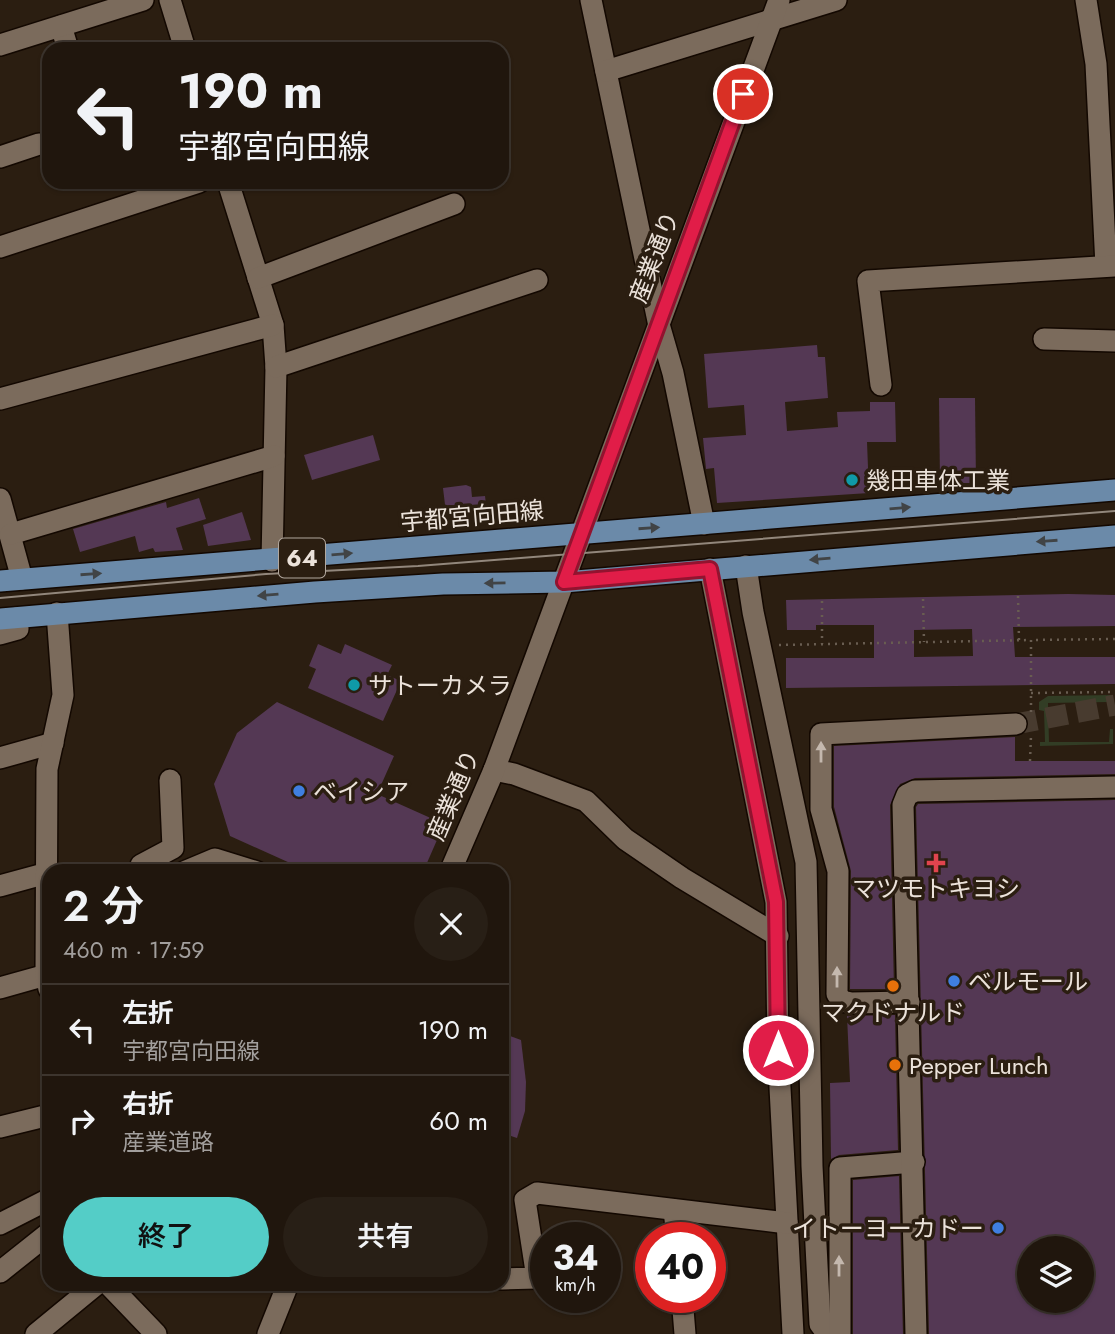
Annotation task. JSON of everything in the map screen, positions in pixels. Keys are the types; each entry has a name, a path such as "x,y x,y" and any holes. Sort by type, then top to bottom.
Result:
{"main road":[{"name":"宇都宮向田線","path":"0,581 272,561 1115,490"},
{"name":"64","path":"8,618 366,588 564,582 1115,536"}],"street":[{"path":"170,0 183,42"},
{"path":"592,0 658,321 673,373 704,524"},
{"path":"606,71 775,9 836,0"},
{"path":"881,385 869,281 1111,266 1096,64 1086,0"},
{"path":"0,45 135,1"},
{"name":"産業通り","path":"453,864 494,770 775,9"},
{"path":"61,26 66,42"},
{"path":"0,157 40,144"},
{"path":"0,247 177,189"},
{"path":"236,189 258,278 274,326 276,367 272,561"},
{"path":"258,278 454,204"},
{"path":"276,367 537,280"},
{"path":"0,399 274,326"},
{"path":"1044,339 1115,341"},
{"path":"11,534 274,456"},
{"path":"0,499 22,579"},
{"path":"746,566 753,612 806,862 812,1166 820,1324 823,1328 835,1331 840,1168 914,1162"},
{"path":"710,569 776,902 778,1050 793,1334"},
{"path":"47,864 47,769 63,695 57,613"},
{"path":"0,634 18,629 8,618"},
{"path":"909,1002 851,1003 842,1001 837,994 838,871 821,808 821,734 1026,726"},
{"path":"0,758 53,743"},
{"path":"494,770 514,774 586,801 625,839 778,936"},
{"path":"143,864 173,848 170,780"},
{"path":"916,1334 904,805 907,795 915,791 1115,787"},
{"path":"203,864 215,859 238,864"},
{"path":"0,886 42,874"},
{"path":"0,988 42,983"},
{"path":"0,1127 42,1117"},
{"path":"509,1279 537,1278 525,1200 537,1193 787,1223"},
{"path":"0,1224 42,1203"},
{"path":"674,1210 675,1222"},
{"path":"0,1272 42,1239"},
{"path":"36,1334 88,1291"},
{"path":"115,1291 156,1334"},
{"path":"268,1334 285,1291"},
{"path":"683,1313 685,1334"}],"path":[{"path":"1018,596 1019,640"},
{"path":"923,598 924,642"},
{"path":"822,601 822,644"},
{"path":"779,645 1115,639"},
{"path":"1030,761 1026,726 1031,693 1031,640"},
{"path":"1031,693 1115,692"}],"green space":[{"path":"1112,695 1112,711 1109,711 1109,702 1048,703 1049,742 1109,742 1110,729 1113,729 1113,744 1040,746 1040,742 1045,742 1044,711 1039,710 1039,702 1048,696"}],"building":[{"path":"817,345 818,357 825,357 828,398 785,402 787,431 838,427 837,412 870,411 870,402 895,402 896,442 867,442 869,493 717,503 714,468 706,469 703,438 746,435 744,405 708,408 704,354"},
{"path":"939,398 975,398 976,483 940,483"},
{"path":"373,435 380,460 312,480 304,455"},
{"path":"466,485 471,487 472,497 485,496 488,521 472,522 471,510 446,513 443,488"},
{"path":"199,498 206,519 176,528 183,550 155,552 153,548 139,552 135,536 80,552 73,529 166,502 167,508"},
{"path":"242,512 251,540 208,546 203,525"},
{"path":"1115,595 1115,626 1013,627 1015,657 1115,657 1115,684 786,688 786,658 874,658 874,625 816,625 816,630 787,630 786,600","holes":["972,629 973,656 914,657 914,630"]},
{"name":"サトーカメラ","path":"318,644 341,654 345,644 392,665 387,675 401,681 383,721 308,688 316,669 309,666"},
{"name":"ベイシア","path":"277,702 394,756 377,794 444,824 426,864 292,864 230,836 214,784 237,733"},
{"path":"1015,737 1015,761 1115,761 1115,774 915,778 900,784 890,805 894,989 850,989 851,871 834,807 834,746"},
{"path":"1115,800 1115,1334 929,1334 918,804"},
{"path":"895,1015 898,1150 839,1155 831,1159 830,1083 850,1082 847,1016"},
{"path":"509,1036 521,1040 526,1082 525,1111 517,1138 509,1135"},
{"path":"899,1176 903,1334 853,1334 853,1180"}],"tunnel":[{"path":"1016,724 1115,705"}],"tram line":[{"path":"0,598 266,574 418,566 1115,511"}],"place":[{"name":"幾田車体工業","path":"852,480"},
{"name":"サトーカメラ","path":"354,685"},
{"name":"ベイシア","path":"299,791"},
{"name":"マツモトキヨシ","path":"936,863"},
{"name":"ベルモール","path":"954,981"},
{"name":"マクドナルド","path":"893,986"},
{"name":"Pepper Lunch","path":"895,1065"},
{"name":"イトーヨーカドー","path":"998,1228"}],"route":[{"path":"743,94 564,582 710,569 710,580 776,902 778,1050"}]}
